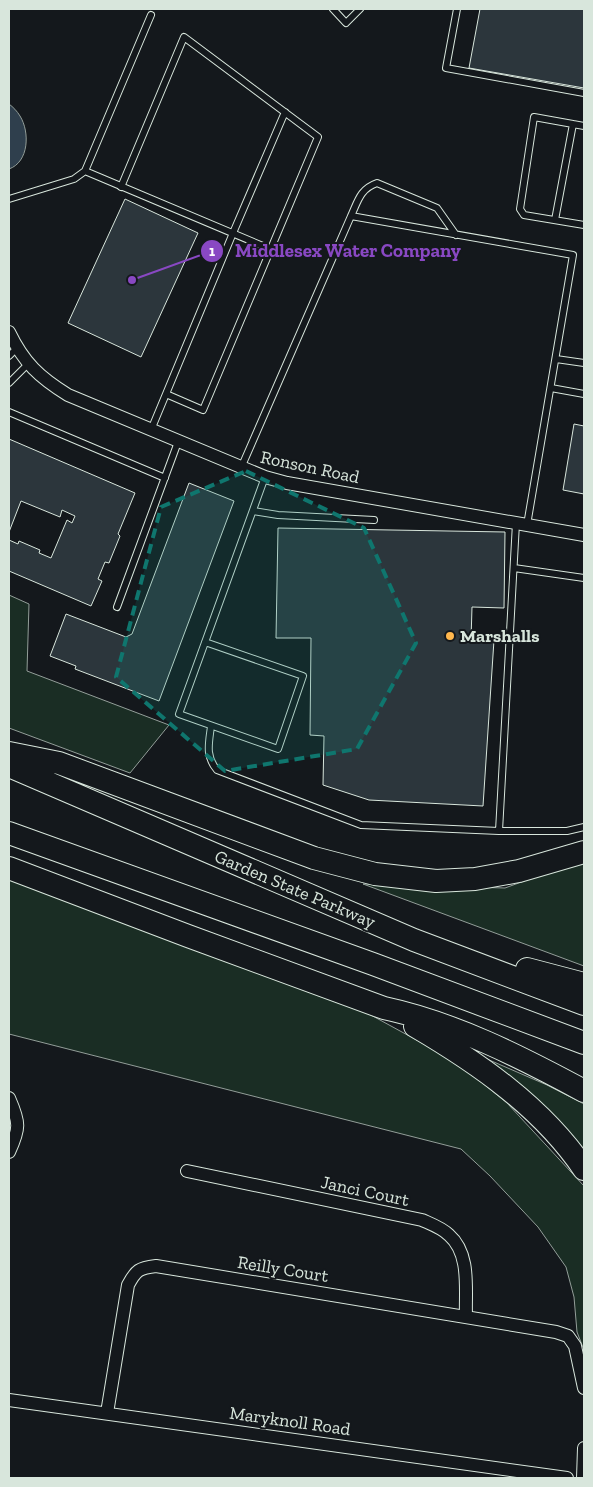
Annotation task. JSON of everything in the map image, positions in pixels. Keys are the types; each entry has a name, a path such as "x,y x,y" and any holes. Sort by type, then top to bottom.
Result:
{"highway":[{"path":"9,753 59,763 291,850 334,864 375,874 436,881 475,879 519,871 584,852"},
{"name":"Garden State Parkway","path":"9,766 414,940 584,1004"},
{"path":"9,833 373,964 584,1043"},
{"path":"9,868 384,1008 405,1012 478,1040 584,1091"},
{"path":"414,940 584,984"},
{"path":"384,1008 468,1058 517,1096 555,1134 584,1169"}],"street":[{"name":"Ronson Road","path":"9,332 13,352 49,383 68,396 265,477 287,483 584,535"},
{"path":"9,1098 16,1116 18,1133 9,1152"},
{"name":"Janci Court","path":"187,1171 422,1220 438,1228 450,1235 464,1261 466,1316"},
{"name":"Reilly Court","path":"107,1413 128,1285 135,1272 156,1266 556,1332 568,1336 575,1346 584,1388"},
{"name":"Maryknoll Road","path":"9,1400 567,1478"},
{"path":"583,1478 584,1448"}],"lane":[{"path":"333,9 346,23 360,9"},
{"path":"457,9 446,68 584,93"},
{"path":"9,199 74,179 84,171 151,15"},
{"path":"121,186 184,37 318,137 203,410 166,394"},
{"path":"151,430 285,112"},
{"path":"584,126 534,117 520,209 524,215 584,225"},
{"path":"555,220 573,124"},
{"path":"84,171 270,250"},
{"path":"241,468 361,193 368,186 377,183 437,208 456,235"},
{"path":"351,216 573,256 551,388 514,568 500,831"},
{"path":"556,359 584,363"},
{"path":"9,383 28,364"},
{"path":"551,388 584,394"},
{"path":"9,412 165,478"},
{"path":"117,607 178,442"},
{"path":"205,642 304,676 278,749 179,714 205,642 253,511 265,477"},
{"path":"253,511 278,515 374,520"},
{"path":"514,568 584,578"},
{"path":"211,726 207,753 211,764 217,770 361,825 500,831 567,831 584,827"}],"highlighted area":[{"path":"246,471 364,528 416,643 357,749 225,771 116,677 161,507"}],"green space":[{"path":"9,595 29,604 27,671 169,725 130,773 9,728"},
{"path":"584,859 584,966 363,884 505,888"},
{"path":"9,879 369,1014 455,1061 507,1103 584,1186 584,1350 577,1332 574,1297 566,1267 538,1227 490,1176 461,1149 9,1034"},
{"path":"480,1056 547,1085 584,1104 584,1158"}],"water":[{"path":"9,104 15,109 23,123 26,146 21,160 9,169"}],"building":[{"path":"480,9 584,9 584,88 469,68"},
{"path":"125,199 198,233 141,357 68,323"},
{"path":"574,424 584,426 584,494 563,490"},
{"path":"9,439 135,493 118,534 120,536 109,563 105,562 98,579 102,581 91,606 9,571 9,540 18,544 19,541 40,550 39,553 51,558 67,520 72,523 75,516 62,510 60,517 21,501 9,532"},
{"path":"189,483 234,501 159,701 75,669 76,666 50,656 66,614 126,637 132,634"},
{"path":"278,528 505,532 504,608 472,607 471,640 494,640 483,806 369,800 323,785 324,736 310,735 311,638 276,638"}],"place":[{"name":"Middlesex Water Company","path":"132,280"},
{"name":"Marshalls","path":"450,636"}]}
